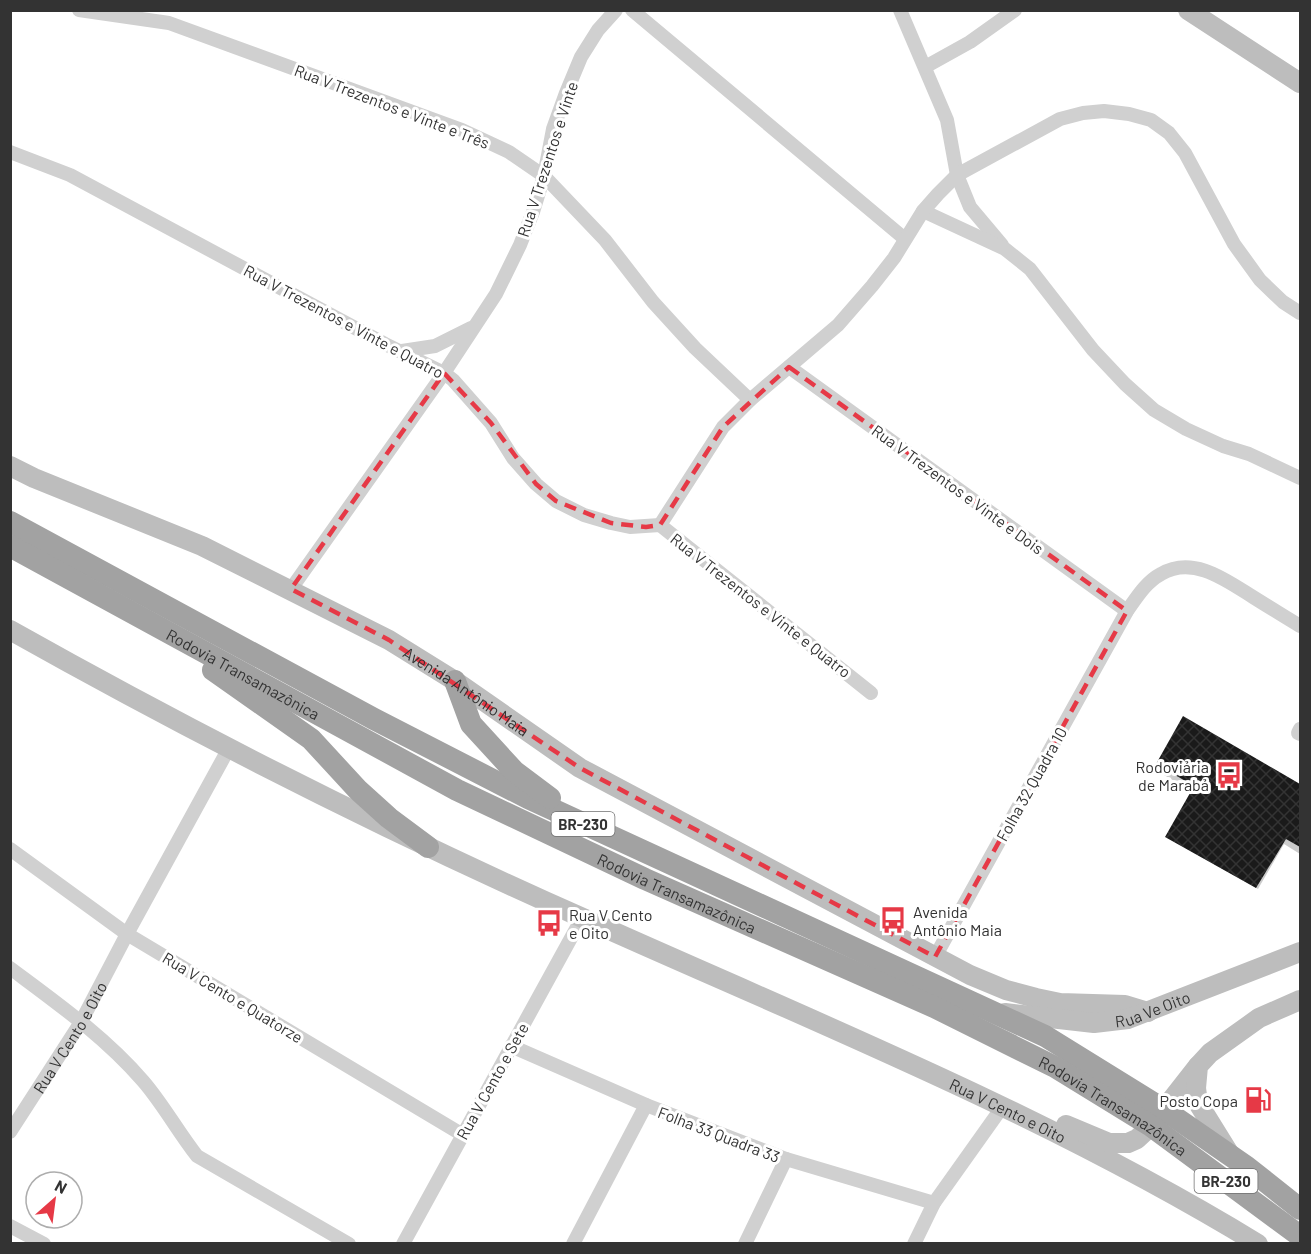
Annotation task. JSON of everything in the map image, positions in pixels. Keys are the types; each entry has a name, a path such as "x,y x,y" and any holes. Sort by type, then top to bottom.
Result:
{"highway":[{"name":"Rodovia Transamazônica","path":"10,522 374,719 528,798 1045,1036 1157,1118 1300,1236"},
{"name":"Rodovia Transamazônica","path":"10,546 457,790 656,884 993,1035 1231,1156 1300,1209"},
{"path":"188,642 216,673 311,739 358,790 389,818 428,847"},
{"path":"455,681 471,724 514,771 554,801 609,836"}],"main road":[{"path":"1188,10 1300,83"},
{"name":"Avenida Antônio Maia","path":"10,466 34,478 202,546 389,640 455,681 580,768 970,975 1006,990 1060,1003 1125,1005 1148,1012"},
{"name":"Rua V Cento e Oito","path":"10,630 230,748 428,847 1003,1106 1204,1211 1258,1244"},
{"name":"Rua Ve Oito","path":"996,1012 1094,1023 1128,1019 1300,952"},
{"path":"1003,1106 1040,1114 1109,1143 1128,1143 1137,1139 1157,1118 1210,1053 1259,1018 1300,1000"},
{"path":"1198,1066 1196,1088 1198,1103 1231,1156"}],"street":[{"name":"Rua V Trezentos e Vinte e Três","path":"79,10 169,23 462,130 509,152 544,176 605,240 653,302 695,348 750,400"},
{"name":"Rua V Trezentos e Vinte","path":"291,589 444,373 495,294 520,245 544,176 553,129 581,57 598,30 616,10"},
{"path":"632,10 905,239"},
{"path":"900,10 947,120 957,175 970,207 1005,249 1030,269 1093,350 1154,410 1186,429 1223,446 1249,454 1300,478"},
{"path":"925,67 970,42 1015,10"},
{"path":"660,525 723,427 750,400 838,324 872,286 923,211 957,175 1060,119 1104,111 1129,114 1151,120 1169,133 1185,153 1233,244 1260,280 1300,313"},
{"name":"Rua V Trezentos e Vinte e Quatro","path":"10,152 70,175 385,344 444,373 491,423 513,458 536,484 556,501 584,515 611,523 630,527 660,525 871,693"},
{"path":"923,211 1005,249"},
{"path":"401,351 435,346 473,327"},
{"name":"Rua V Trezentos e Vinte e Dois","path":"789,367 1127,611"},
{"name":"Folha 32 Quadra 10","path":"934,957 1127,611 1145,586 1158,575 1172,568 1199,568 1221,576 1300,626"},
{"name":"Rua V Cento e Oito","path":"10,1132 81,1022 230,748"},
{"name":"Rua V Cento e Quatorze","path":"10,849 127,934 463,1135"},
{"name":"Rua V Cento e Sete","path":"403,1244 582,918"},
{"path":"10,968 81,1022 146,1083 197,1156 349,1244"},
{"name":"Folha 33 Quadra 33","path":"511,1046 646,1105 786,1159 934,1203"},
{"path":"573,1244 646,1105"},
{"path":"914,1244 934,1203 1003,1106"},
{"path":"745,1244 786,1159"},
{"path":"10,1226 44,1244"}],"highlighted area":[{"path":"789,367 1127,611 935,957 580,768 389,640 291,589 444,373 491,423 536,484 556,501 611,523 646,527 660,525 723,427"}],"building":[{"path":"1183,716 1300,784 1300,847 1286,839 1256,888 1165,837 1194,786 1156,764"}],"place":[{"name":"Rodoviária de Marabá","path":"1229,775"},
{"name":"Avenida Antônio Maia","path":"893,920"},
{"name":"Rua V Cento e Oito","path":"549,923"},
{"name":"Posto Copa","path":"1258,1100"}]}
